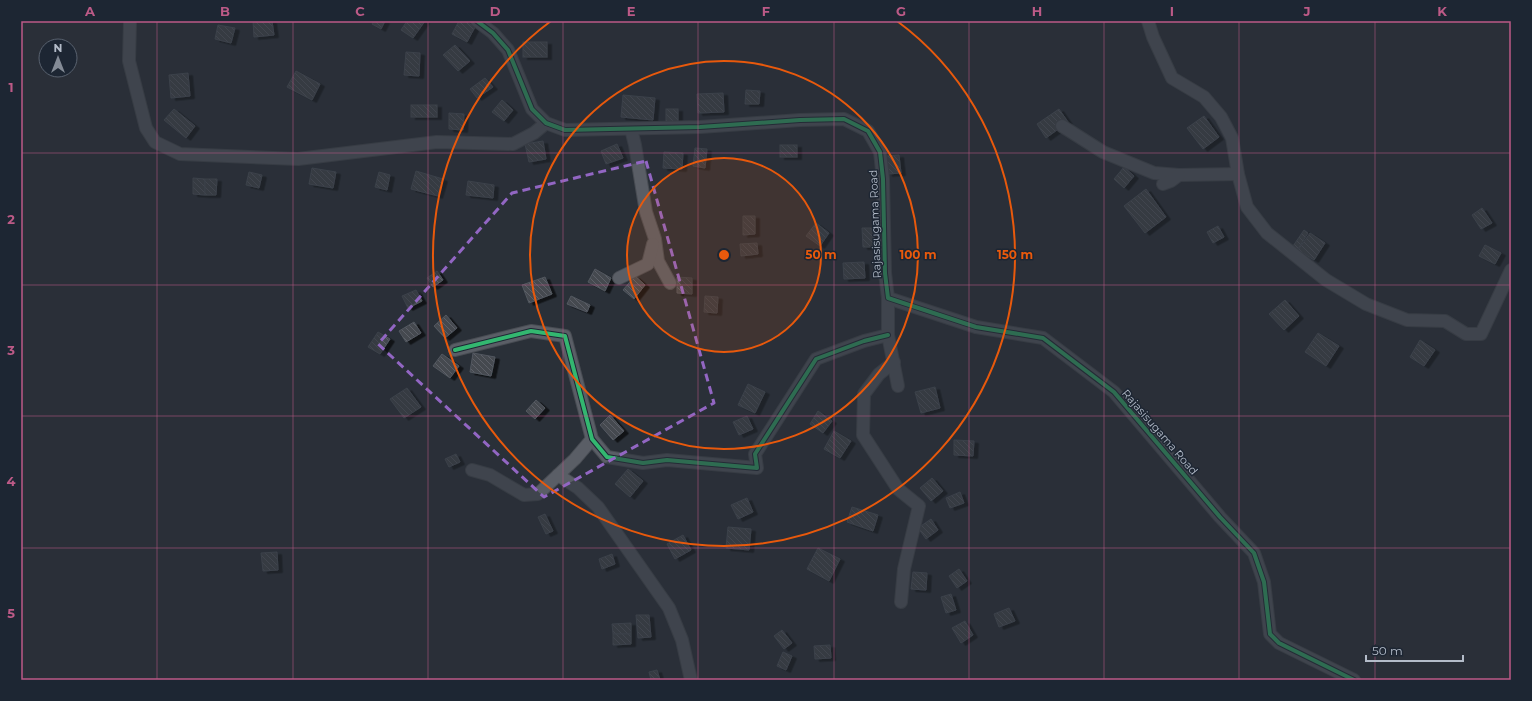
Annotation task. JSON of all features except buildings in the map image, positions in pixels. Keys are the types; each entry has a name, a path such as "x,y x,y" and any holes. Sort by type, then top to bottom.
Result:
{"street":[{"path":"130,21 129,61 146,128 155,142 180,154 298,158 437,142 513,144 534,133 546,123"},
{"name":"Rajasisugama Road","path":"477,21 493,33 508,50 532,109 546,123 566,130 700,127 800,120 844,119 868,131 880,152 883,179 885,273 888,298 976,327 1043,338 1114,392 1220,517 1254,553 1264,582 1270,634 1279,642 1354,680"},
{"path":"1148,21 1172,78 1204,97 1221,117 1232,138 1238,174 1247,207 1267,234 1326,280 1366,304 1407,320 1446,321 1466,334 1481,334 1511,270"},
{"path":"1062,126 1103,152 1154,173 1179,175 1238,174"},
{"path":"630,129 635,145 646,212 655,239 658,261 670,283"},
{"path":"1163,184 1171,181 1179,175"},
{"path":"619,278 648,264 655,239"},
{"path":"888,298 888,335 898,386"},
{"path":"454,350 531,331 566,336 592,439 607,457 643,464 667,460 757,468 755,454 816,359 888,335"},
{"path":"894,362 879,374 864,394 863,435 898,489 919,506 904,569 901,602"},
{"path":"472,470 490,475 524,495 538,494 575,459 592,439"},
{"path":"558,475 578,488 598,508 669,608 682,640 691,680"}],"highlighted area":[{"path":"646,161 714,403 544,497 378,344 512,193"}],"cycle path":[{"path":"477,21 493,33 508,50 532,109 546,123 565,130 700,127 800,120 844,119 868,131 880,152 883,179 885,273 888,298 976,327 1043,338 1114,392 1220,517 1254,553 1264,582 1270,634 1279,643 1354,680"},
{"path":"455,350 531,331 565,336 592,439 607,457 643,463 667,460 757,468 755,454 816,359 864,341 888,335"}]}
